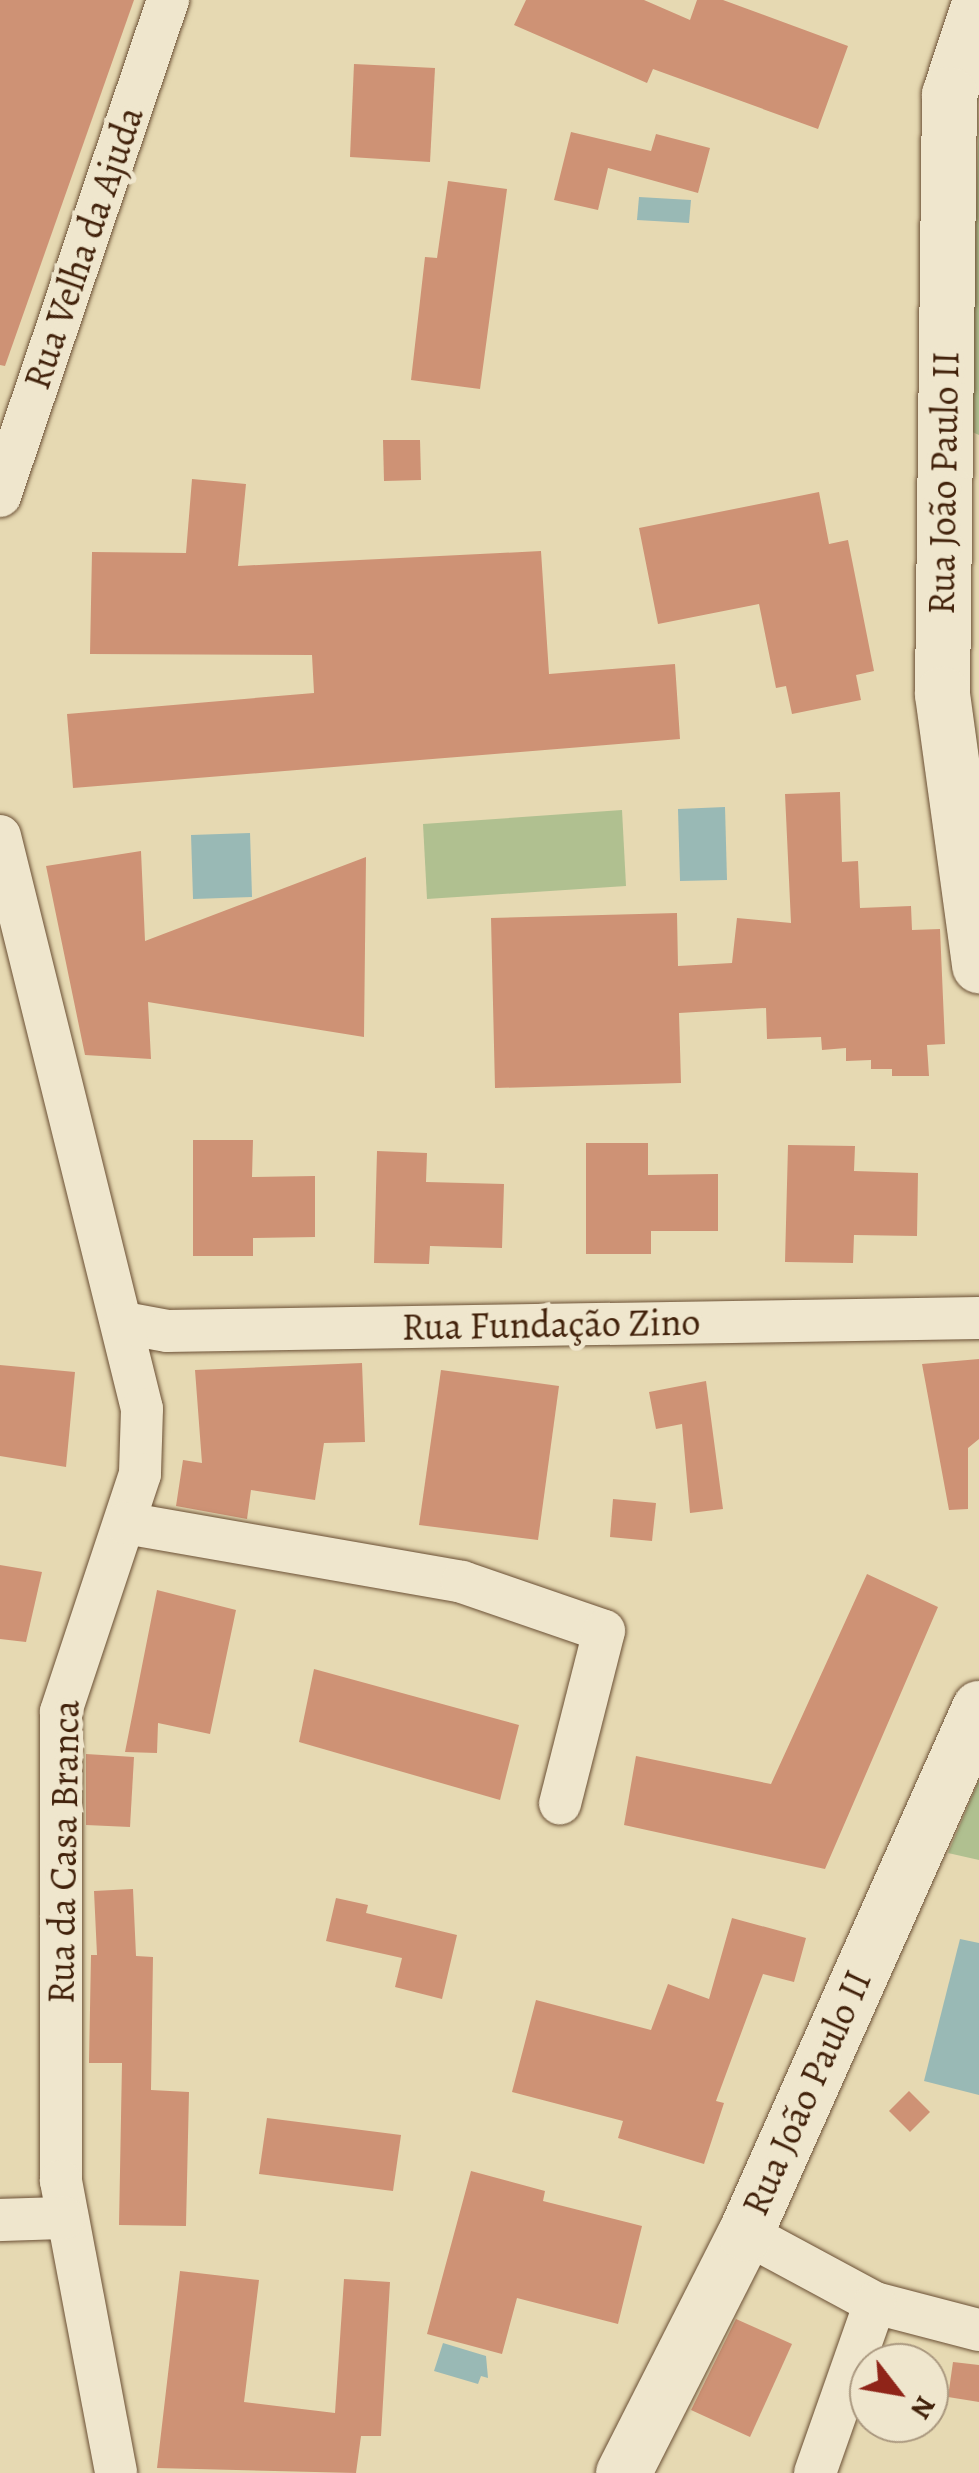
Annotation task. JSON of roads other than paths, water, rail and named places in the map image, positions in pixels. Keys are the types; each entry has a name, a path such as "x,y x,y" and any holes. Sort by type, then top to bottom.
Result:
{"street":[{"name":"Rua Velha da Ajuda","path":"0,496 168,0"},
{"name":"Rua João Paulo II","path":"979,3 964,88 942,694 979,965"},
{"name":"Rua da Casa Branca","path":"0,836 124,1323 144,1445 124,1523 60,1712 64,2218 116,2473"},
{"name":"Rua Fundação Zino","path":"124,1323 168,1330 979,1318"},
{"path":"124,1523 462,1582 604,1631 560,1803"},
{"name":"Rua João Paulo II","path":"623,2473 745,2233 979,1708"},
{"path":"0,2220 64,2218"},
{"path":"745,2233 875,2303 979,2330"},
{"path":"814,2473 875,2303"}],"water":[{"path":"639,197 691,200 689,223 637,220"},
{"path":"725,807 727,880 680,881 678,809"},
{"path":"250,833 252,897 193,899 191,835"},
{"path":"960,1939 979,1943 979,2095 924,2081"},
{"path":"443,2343 486,2356 488,2378 481,2376 478,2384 434,2371"}]}
